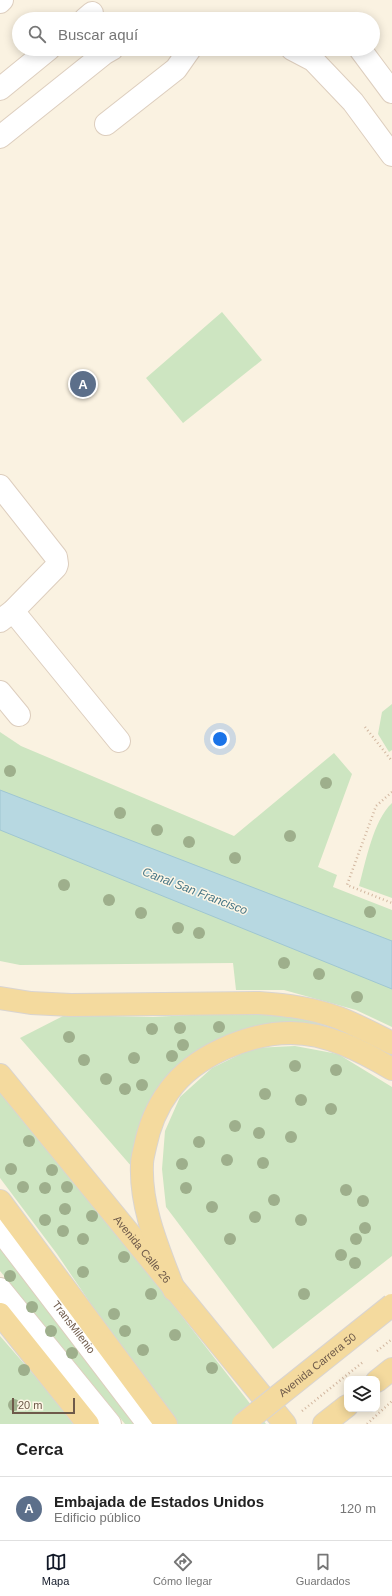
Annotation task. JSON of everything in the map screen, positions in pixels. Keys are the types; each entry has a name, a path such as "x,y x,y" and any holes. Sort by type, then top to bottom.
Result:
{"main road":[{"path":"0,998 31,1003 71,1005 260,1003 286,1005 311,1009 338,1018 392,1043"},
{"path":"174,1290 148,1217 143,1193 142,1164 148,1133 156,1111 169,1091 184,1074 206,1058 234,1044 264,1035 291,1033 319,1037 344,1044 392,1070"},
{"name":"Avenida Calle 26","path":"0,1075 174,1290 291,1419"},
{"path":"0,1201 166,1424"},
{"name":"Avenida Carrera 50","path":"243,1424 392,1305"},
{"path":"0,1314 88,1424"},
{"path":"380,1379 392,1369"},
{"path":"324,1424 344,1408"}],"lane":[{"path":"0,89 40,56"},
{"path":"0,137 101,56"},
{"path":"106,124 176,69 185,56"},
{"path":"305,56 313,60 353,102 392,155"},
{"path":"365,56 392,92"},
{"path":"0,486 56,557 57,561 56,567 6,616 119,741"},
{"path":"0,692 19,715"},
{"name":"TransMilenio","path":"0,1230 148,1424"},
{"path":"0,1289 110,1424"}],"path":[{"path":"364,727 392,761"},
{"path":"392,792 376,806 347,886 392,903"},
{"path":"374,1353 392,1339"},
{"path":"291,1419 368,1358"},
{"path":"367,1424 392,1401"}],"green space":[{"path":"222,312 262,360 183,423 146,378"},
{"path":"392,704 392,750 389,752 378,734 382,712"},
{"path":"0,732 21,746 234,836 334,753 352,774 318,867 337,875 333,887 392,910 392,1027 356,1010 284,990 236,990 233,963 20,965 0,961"},
{"path":"392,803 392,898 359,886 375,831 385,811"},
{"path":"228,1013 294,1015 358,1037 392,1054 392,1062 297,1026 198,1053 132,1167 20,1038 65,1015 153,1017"},
{"path":"295,1046 338,1054 392,1087 392,1256 273,1349 166,1207 162,1169 165,1131 180,1097 212,1068 253,1048"},
{"path":"0,1089 92,1201 266,1424 176,1424 150,1391 57,1254 0,1178"},
{"path":"0,1242 144,1424 125,1424 0,1271"},
{"path":"0,1336 47,1390 73,1424 0,1424"}],"water":[{"name":"Canal San Francisco","path":"0,790 392,941 392,989 0,830"}],"place":[{"name":"Embajada de Estados Unidos","path":"83,384"}]}
